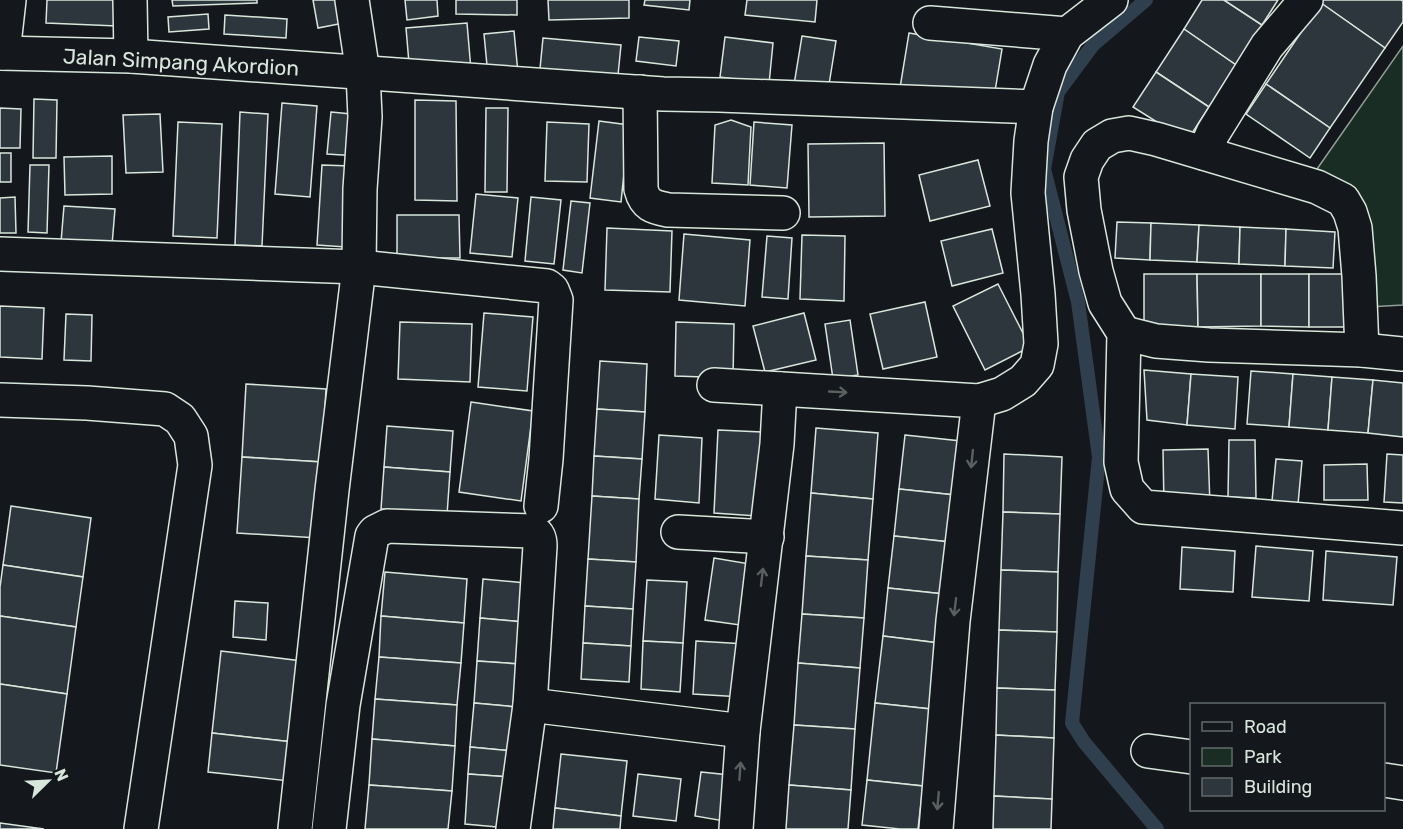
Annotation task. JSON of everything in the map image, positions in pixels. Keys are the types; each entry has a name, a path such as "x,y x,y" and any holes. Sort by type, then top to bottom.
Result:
{"street":[{"path":"2,53 9,0"},
{"path":"130,0 131,56"},
{"path":"295,829 359,267 360,189 365,117 363,73 352,0"},
{"path":"714,386 979,400 1002,393 1023,381 1037,365 1041,344 1028,193 1031,141 1036,107 1050,65 1068,34 1111,0"},
{"path":"1204,153 1213,133 1267,46 1306,0"},
{"path":"930,23 1068,34"},
{"name":"Jalan Simpang Akordion","path":"2,53 131,56 663,94 1036,107"},
{"path":"640,92 641,189 644,199 653,207 668,210 783,213"},
{"path":"1362,350 1355,228 1343,200 1317,187 1156,139 1129,133 1112,136 1097,145 1087,160 1082,177 1082,188 1096,271 1106,303 1124,333 1121,462 1127,489 1143,507 1403,528"},
{"path":"0,254 359,267 547,286 552,290 556,300 541,506"},
{"path":"1124,333 1156,341 1209,345 1362,350 1403,354"},
{"path":"736,829 743,731 767,537 777,444 780,389"},
{"path":"0,400 165,409 180,419 191,436 195,465 141,829"},
{"path":"936,829 953,621 979,400"},
{"path":"329,829 343,705 372,536 387,526 533,531 540,538 530,705 513,829"},
{"path":"678,532 767,537"},
{"path":"530,705 743,731"},
{"path":"1148,751 1190,756"},
{"path":"1385,780 1403,783"}],"green space":[{"path":"1403,46 1403,305 1368,307 1358,207 1342,181 1317,169"}],"building":[{"path":"47,0 118,0 117,26 46,23"},
{"path":"172,0 257,0 257,3 173,6"},
{"path":"313,0 350,0 354,21 318,28"},
{"path":"405,0 437,0 438,16 407,20"},
{"path":"456,0 517,0 517,15 456,14"},
{"path":"548,0 629,0 629,18 549,20"},
{"path":"645,0 690,0 689,10 644,5"},
{"path":"747,0 817,0 815,22 745,15"},
{"path":"1202,0 1224,0 1262,25 1236,65 1184,29"},
{"path":"1224,0 1278,0 1262,25"},
{"path":"1323,0 1401,0 1403,1 1403,22 1385,48 1321,3"},
{"path":"1321,3 1385,48 1330,128 1266,84"},
{"path":"208,14 209,29 169,32 168,17"},
{"path":"225,15 287,19 286,38 224,34"},
{"path":"467,23 471,70 410,75 406,28"},
{"path":"1184,29 1236,65 1209,107 1156,72"},
{"path":"514,31 518,73 488,76 484,34"},
{"path":"909,33 1002,49 993,103 900,88"},
{"path":"802,36 836,41 827,97 793,91"},
{"path":"639,37 679,41 676,66 636,61"},
{"path":"725,37 773,43 769,84 720,77"},
{"path":"543,38 621,45 617,85 539,79"},
{"path":"1156,72 1209,107 1187,141 1133,107"},
{"path":"1266,84 1330,128 1310,158 1246,114"},
{"path":"34,99 57,100 56,158 33,158"},
{"path":"415,100 456,101 457,201 415,200"},
{"path":"282,103 317,106 310,197 275,194"},
{"path":"0,108 21,109 20,148 0,148"},
{"path":"486,108 508,108 507,192 485,192"},
{"path":"240,112 268,114 262,246 235,245"},
{"path":"331,112 362,115 358,156 327,154"},
{"path":"160,114 163,172 126,173 123,115"},
{"path":"731,120 751,127 748,185 712,183 715,125"},
{"path":"599,121 629,125 621,202 590,198"},
{"path":"178,122 222,124 217,238 173,236"},
{"path":"547,122 589,124 587,182 545,181"},
{"path":"754,122 792,125 787,188 750,185"},
{"path":"884,143 885,216 809,217 808,144"},
{"path":"0,153 11,153 11,182 0,182"},
{"path":"112,156 112,194 65,195 64,157"},
{"path":"978,160 990,206 930,221 919,175"},
{"path":"30,165 49,165 47,233 28,232"},
{"path":"322,165 351,166 346,247 317,245"},
{"path":"476,194 518,198 512,257 470,253"},
{"path":"15,197 16,233 0,233 0,198"},
{"path":"531,197 561,200 554,264 525,261"},
{"path":"571,201 590,203 582,273 563,270"},
{"path":"64,206 115,209 112,245 61,242"},
{"path":"397,215 459,215 460,258 397,258"},
{"path":"1117,222 1151,223 1150,260 1115,258"},
{"path":"1151,223 1199,225 1197,262 1150,260"},
{"path":"1199,225 1240,227 1239,264 1197,262"},
{"path":"1240,227 1286,229 1285,266 1239,264"},
{"path":"607,228 672,231 670,292 605,290"},
{"path":"992,229 1003,273 952,286 941,241"},
{"path":"1286,229 1335,232 1333,268 1285,266"},
{"path":"684,234 750,240 745,306 679,300"},
{"path":"802,235 845,236 844,301 800,299"},
{"path":"767,236 792,238 788,299 762,297"},
{"path":"1144,274 1197,274 1198,327 1144,326"},
{"path":"1197,274 1261,274 1261,326 1198,327"},
{"path":"1261,274 1309,274 1309,327 1261,326"},
{"path":"1309,274 1348,274 1348,327 1309,327"},
{"path":"998,284 1030,347 985,370 953,306"},
{"path":"925,302 937,357 883,369 870,314"},
{"path":"0,306 44,308 42,359 0,357"},
{"path":"484,313 533,317 527,391 478,387"},
{"path":"804,313 816,360 765,372 753,326"},
{"path":"66,314 92,315 91,361 64,360"},
{"path":"850,320 858,375 833,379 825,324"},
{"path":"400,322 472,324 470,382 398,379"},
{"path":"676,322 734,324 733,378 675,376"},
{"path":"600,361 647,364 645,412 597,409"},
{"path":"1144,370 1191,374 1187,425 1147,420"},
{"path":"1251,371 1293,374 1289,427 1247,424"},
{"path":"1191,374 1238,377 1235,429 1187,425"},
{"path":"1293,374 1332,377 1328,430 1289,427"},
{"path":"1332,377 1373,380 1368,433 1328,430"},
{"path":"1373,380 1403,383 1403,437 1368,433"},
{"path":"246,384 326,389 322,462 242,457"},
{"path":"471,402 533,411 521,501 459,492"},
{"path":"597,409 645,412 642,459 594,456"},
{"path":"387,426 453,431 450,472 384,467"},
{"path":"816,428 878,433 873,499 811,493"},
{"path":"718,430 762,432 757,516 714,513"},
{"path":"659,435 702,438 699,503 655,499"},
{"path":"905,435 961,441 955,495 899,489"},
{"path":"1229,440 1255,440 1256,498 1228,497"},
{"path":"1208,449 1210,505 1164,506 1163,450"},
{"path":"1004,454 1062,457 1060,514 1003,512"},
{"path":"1387,454 1403,455 1403,503 1384,502"},
{"path":"594,456 642,459 639,499 592,496"},
{"path":"242,457 322,462 318,538 237,533"},
{"path":"1276,459 1302,461 1298,504 1272,501"},
{"path":"1367,464 1368,500 1324,500 1324,465"},
{"path":"384,467 450,472 447,515 381,509"},
{"path":"899,489 955,495 950,542 894,536"},
{"path":"811,493 873,499 868,560 806,556"},
{"path":"592,496 639,499 636,562 588,559"},
{"path":"11,506 91,518 83,577 3,565"},
{"path":"1003,512 1060,514 1058,572 1001,570"},
{"path":"894,536 950,542 944,594 888,588"},
{"path":"1256,546 1313,551 1309,601 1252,597"},
{"path":"1182,547 1235,551 1233,592 1180,589"},
{"path":"1326,551 1397,557 1393,605 1323,600"},
{"path":"806,556 868,560 864,618 802,614"},
{"path":"714,558 756,565 747,626 705,620"},
{"path":"588,559 636,562 633,609 585,606"},
{"path":"3,565 83,577 76,627 0,616"},
{"path":"1001,570 1058,572 1057,632 999,630"},
{"path":"385,572 467,579 464,623 381,616"},
{"path":"483,579 526,583 523,622 480,618"},
{"path":"647,580 687,582 683,643 643,641"},
{"path":"888,588 944,594 939,643 883,636"},
{"path":"235,601 268,603 266,640 233,637"},
{"path":"585,606 633,609 631,646 583,643"},
{"path":"802,614 864,618 860,668 798,663"},
{"path":"0,616 76,627 67,694 0,684"},
{"path":"381,616 464,623 461,663 379,657"},
{"path":"480,618 523,622 520,664 477,661"},
{"path":"999,630 1057,632 1055,690 997,688"},
{"path":"883,636 939,643 931,709 875,703"},
{"path":"643,641 683,643 680,692 641,689"},
{"path":"696,641 746,644 742,697 693,694"},
{"path":"583,643 631,646 629,682 581,679"},
{"path":"221,651 302,661 293,742 212,733"},
{"path":"379,657 461,663 457,705 375,699"},
{"path":"477,661 520,664 517,707 474,703"},
{"path":"798,663 860,668 855,729 794,725"},
{"path":"0,684 67,694 56,773 0,765"},
{"path":"997,688 1055,690 1054,738 996,735"},
{"path":"375,699 457,705 455,746 372,739"},
{"path":"474,703 517,707 514,751 470,747"},
{"path":"875,703 931,709 923,786 867,780"},
{"path":"794,725 855,729 851,790 789,785"},
{"path":"212,733 293,742 289,781 208,772"},
{"path":"996,735 1054,738 1052,799 994,796"},
{"path":"372,739 455,746 452,791 369,785"},
{"path":"470,747 514,751 511,777 468,774"},
{"path":"561,754 627,761 621,816 555,808"},
{"path":"701,772 730,775 724,821 695,816"},
{"path":"468,774 511,777 508,828 465,824"},
{"path":"638,774 681,779 676,821 633,816"},
{"path":"867,780 923,786 918,829 862,825"},
{"path":"369,785 452,791 448,829 365,829"},
{"path":"789,785 851,790 848,829 786,829"},
{"path":"994,796 1052,799 1051,829 993,829"},
{"path":"555,808 621,816 620,829 553,829"},
{"path":"0,823 44,829 0,829"}],"waterway":[{"path":"1146,0 1093,45 1058,92 1044,169 1078,302 1099,457 1072,723 1084,742 1157,829"}]}
